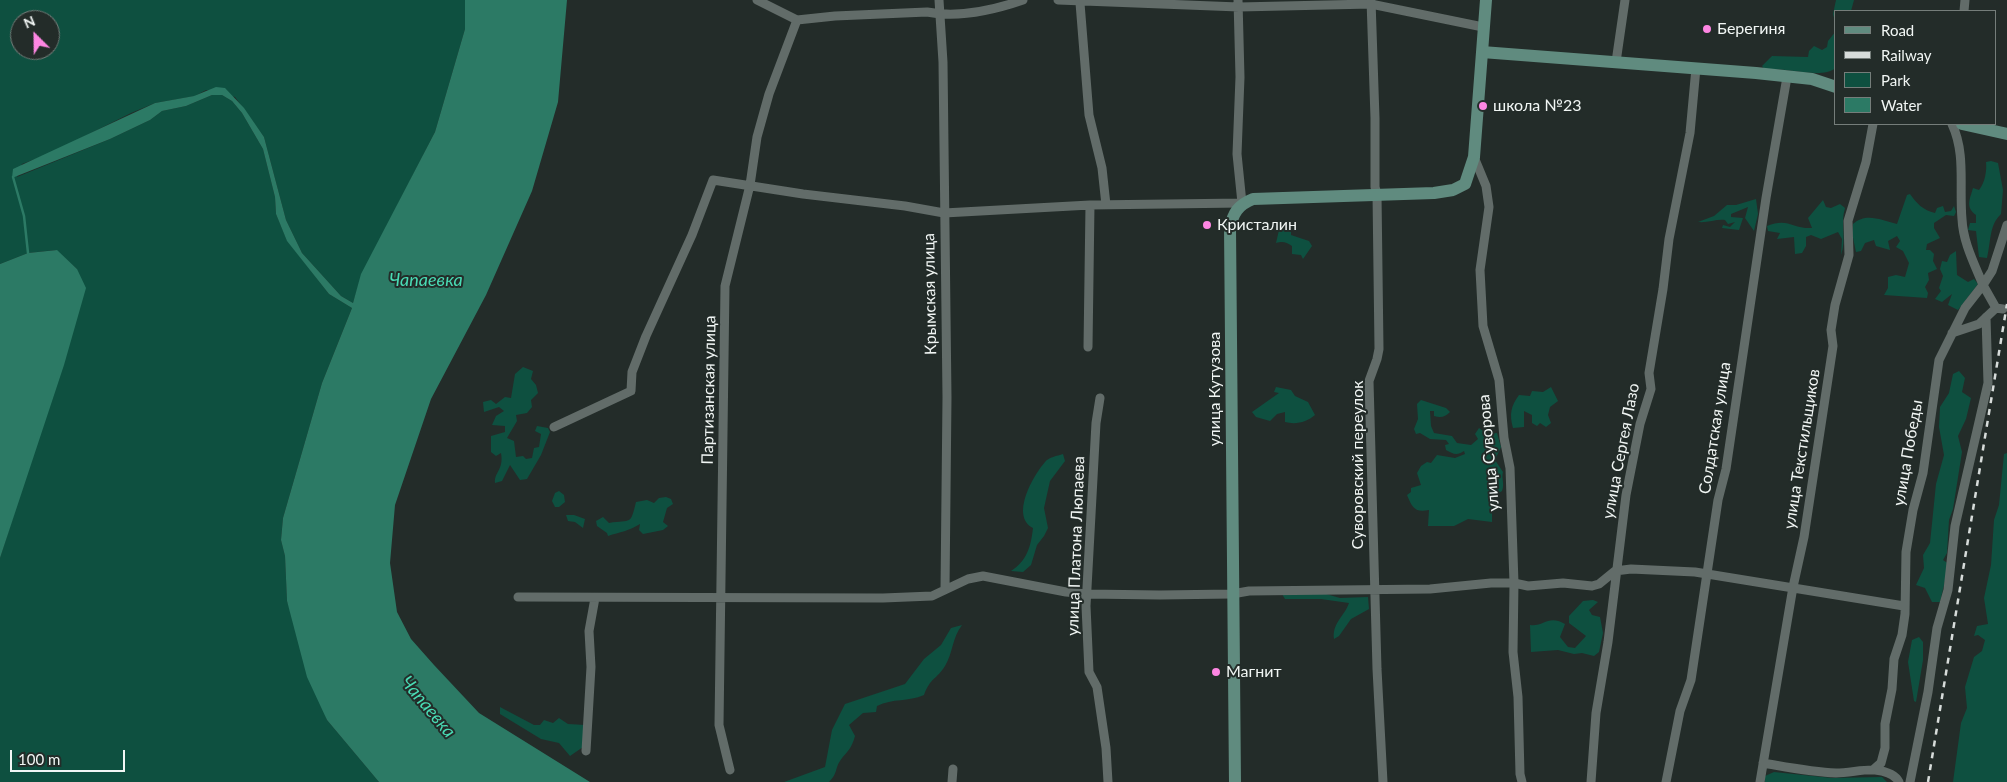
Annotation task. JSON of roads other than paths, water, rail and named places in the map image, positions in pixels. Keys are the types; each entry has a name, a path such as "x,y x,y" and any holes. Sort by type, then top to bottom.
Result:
{"street":[{"path":"757,0 797,20 836,16 927,12 940,15 1001,8 1023,0"},
{"name":"Крымская улица","path":"939,0 943,62 947,397 945,588"},
{"path":"1058,0 1238,4 1371,2 1483,27"},
{"name":"улица Суворова","path":"1377,194 1434,193 1452,190 1465,184 1474,157 1486,0"},
{"path":"1616,62 1625,0"},
{"path":"1081,1 1090,115 1102,168 1106,205"},
{"name":"Суворовский переулок","path":"1371,2 1375,187 1377,194 1379,349 1369,381 1374,589 1383,782"},
{"path":"1238,4 1240,77 1238,154 1242,203"},
{"name":"Партизанская улица","path":"730,770 719,725 725,286 750,185 757,137 769,94 797,20"},
{"path":"1482,52 1696,68 1812,79 1834,86"},
{"name":"улица Сергея Лазо","path":"1590,782 1596,713 1608,642 1615,572 1626,495 1640,424 1651,389 1648,373 1663,289 1669,239 1690,133 1696,68"},
{"name":"Солдатская улица","path":"1666,782 1680,711 1691,680 1766,198 1788,77"},
{"name":"улица Текстильщиков","path":"1760,782 1793,587 1804,537 1834,346 1831,330 1849,256 1848,221 1866,162 1873,125"},
{"path":"1952,125 1958,137 1961,156 1962,220 1965,241 1983,285 1999,309 1979,324 1952,332"},
{"path":"1966,125 2007,134"},
{"name":"улица Суворова","path":"1474,157 1486,186 1488,207 1480,270 1483,326 1499,380 1504,438 1510,468 1514,583 1513,652 1518,697 1520,774 1522,782"},
{"path":"554,427 631,392 632,372 646,336 692,235 714,180 944,213 1090,205 1242,203 1253,199 1377,194"},
{"name":"улица Кутузова","path":"1235,782 1230,228 1233,215 1242,203"},
{"path":"1088,347 1090,205"},
{"name":"улица Победы","path":"1873,770 1881,763 1884,748 1885,724 1892,689 1894,659 1902,635 1907,582 1906,552 1913,510 1923,473 1939,360 1965,308 1992,271 2007,225"},
{"path":"1910,782 1928,692 1938,628 1948,590 1956,526 1988,384 1986,317"},
{"name":"улица Платона Люпаева","path":"1100,398 1096,431 1087,594 1089,672 1097,687 1108,782"},
{"path":"518,597 721,596 883,598 932,596 945,588 968,579 983,576 1066,592 1087,594 1232,594 1249,591 1430,589 1514,583 1528,586 1563,583 1592,586 1600,584 1615,572 1662,569 1708,574 1904,606"},
{"path":"586,751 591,668 589,631 594,598"},
{"path":"1763,763 1819,772 1847,773 1873,770 1897,778 1899,782"},
{"path":"952,769 952,782"}],"water":[{"name":"Чапаевка","path":"465,0 567,0 558,102 532,191 486,295 431,399 395,505 390,563 397,612 411,639 479,713 590,782 379,782 327,720 307,677 287,601 285,556 281,540 283,518 322,383 352,308 329,294 287,241 276,214 275,197 263,149 242,113 232,101 222,95 212,95 186,106 162,111 150,120 110,139 12,178 13,169 155,103 194,96 216,87 225,88 244,108 264,137 286,220 302,253 341,296 353,303 361,274 435,132 465,29"},
{"path":"57,250 77,269 86,288 64,365 0,558 0,264 28,253"}],"waterway":[{"path":"13,177 24,216 28,253"}],"railway":[{"path":"1928,782 2007,304"}],"place":[{"name":"Берегиня","path":"1707,29"},
{"name":"школа №23","path":"1483,106"},
{"name":"Кристалин","path":"1207,225"},
{"name":"Магнит","path":"1216,672"}]}
